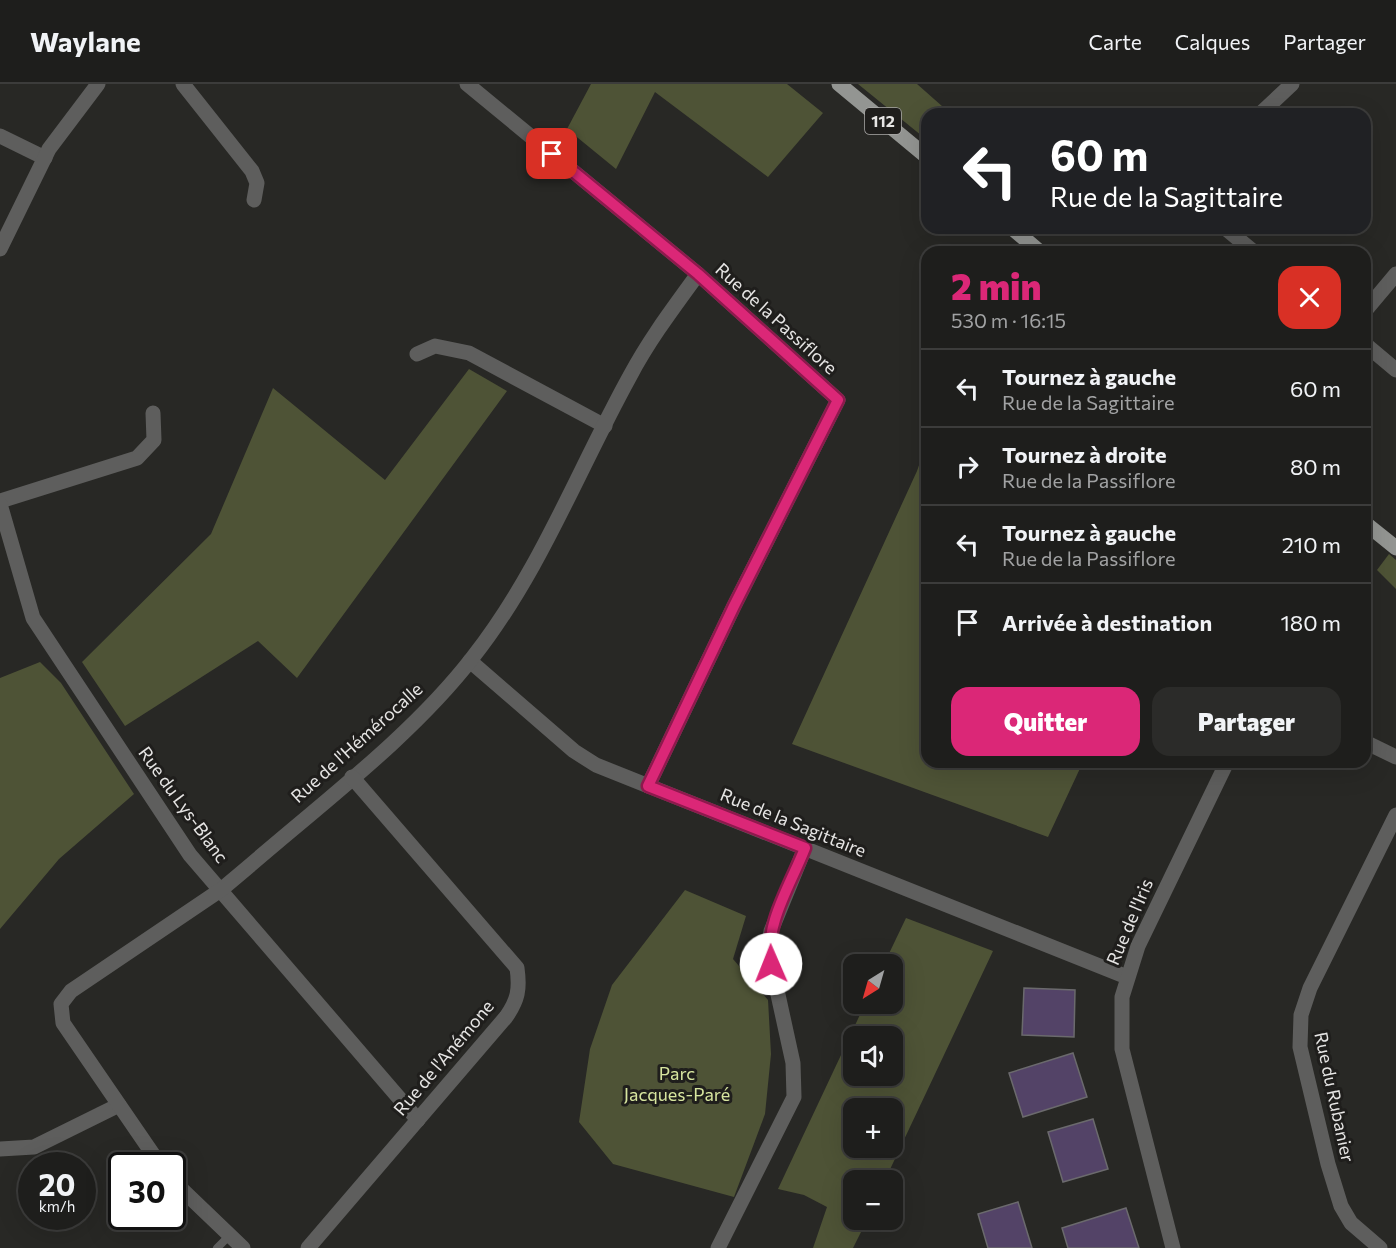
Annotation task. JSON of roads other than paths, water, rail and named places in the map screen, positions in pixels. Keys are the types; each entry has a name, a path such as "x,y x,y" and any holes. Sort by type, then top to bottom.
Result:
{"main road":[{"name":"112","path":"839,84 921,152"},
{"path":"1019,234 1033,246"},
{"path":"1371,528 1396,549"}],"street":[{"path":"0,249 58,134 98,84"},
{"path":"183,84 252,171 257,183 254,200"},
{"name":"Rue de la Passiflore","path":"467,84 698,274 838,400 734,606 648,786"},
{"path":"1266,108 1292,84"},
{"path":"0,136 45,158"},
{"path":"1232,234 1247,246"},
{"name":"Rue de l'Hémérocalle","path":"151,1152 63,1023 61,1004 71,991 222,889 398,737 470,661 526,580 604,426 654,335 698,274"},
{"path":"1371,304 1396,274"},
{"path":"417,354 435,346 469,353 604,426"},
{"path":"1371,349 1396,370"},
{"path":"0,502 137,458 154,440 153,413"},
{"name":"Rue du Lys-Blanc","path":"0,502 27,604 42,633 190,855 222,889 418,1120"},
{"name":"Rue de la Sagittaire","path":"470,661 585,759 1127,977"},
{"path":"1371,745 1396,757"},
{"name":"Rue de l'Iris","path":"1173,1248 1122,1049 1120,1024 1127,977 1138,946 1224,768"},
{"name":"Rue de l'Anémone","path":"308,1248 517,1001 520,986 517,968 352,777"},
{"name":"Rue du Rubanier","path":"1380,1248 1351,1223 1341,1206 1328,1164 1300,1047 1299,1030 1301,1015 1310,988 1396,815"},
{"path":"718,1248 794,1097 793,1063 768,949 771,931 805,848"},
{"path":"0,1149 34,1147 119,1105"},
{"path":"186,1193 243,1248"}],"lane":[{"path":"218,1248 230,1235"}],"park label":[{"name":"Parc Jacques-Paré","path":"677,1084"}]}
